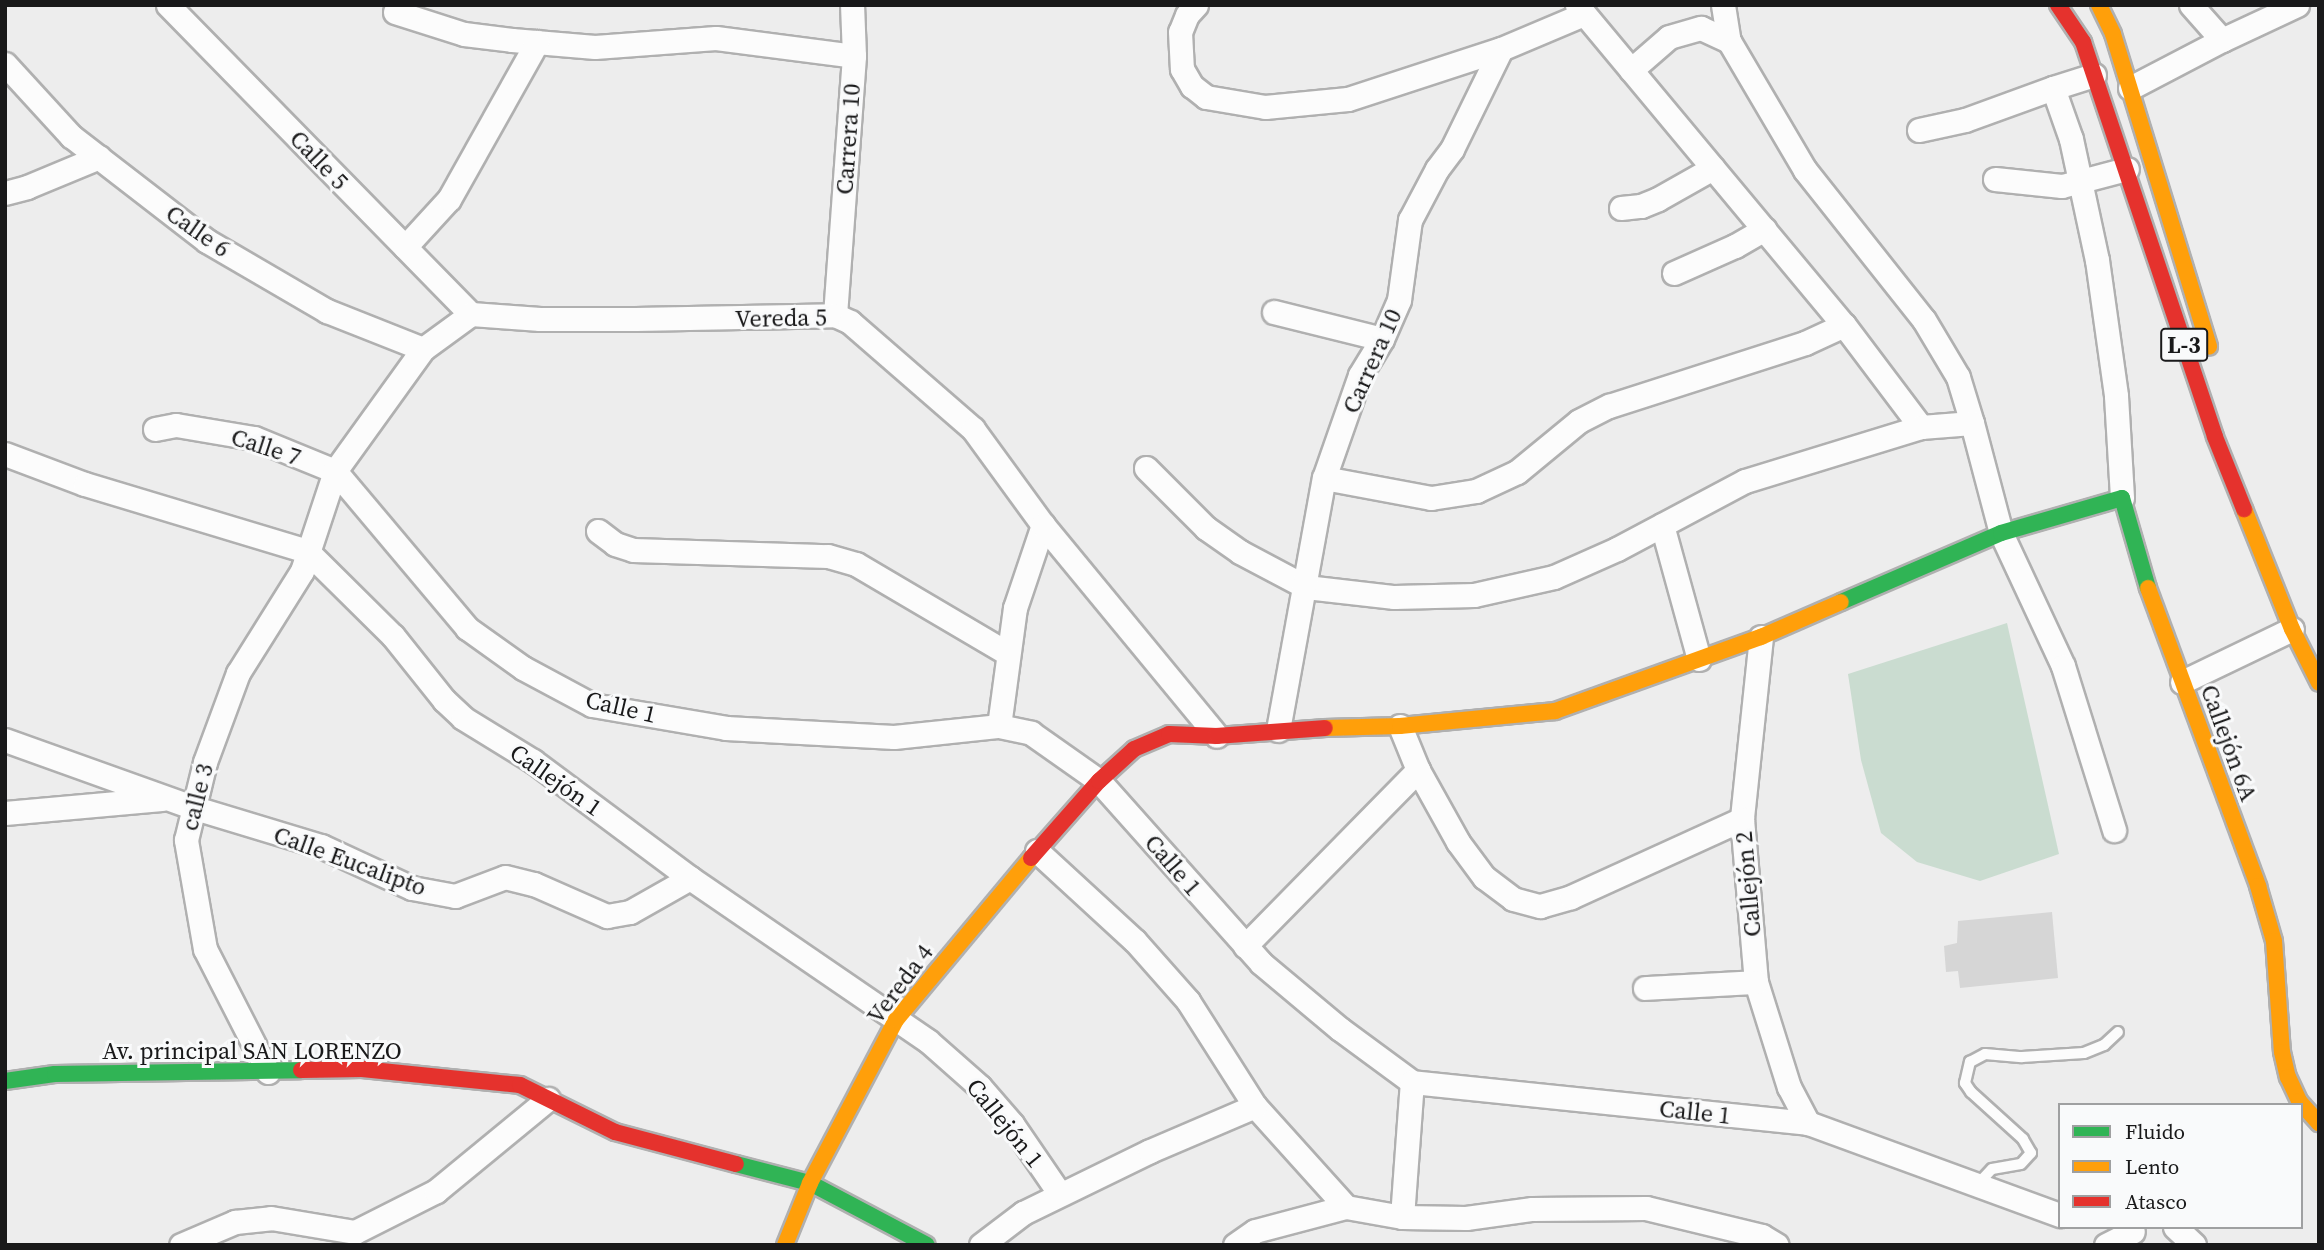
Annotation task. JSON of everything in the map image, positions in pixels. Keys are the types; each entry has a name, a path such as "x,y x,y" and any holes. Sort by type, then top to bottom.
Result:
{"street":[{"name":"Calle 5","path":"168,5 471,314"},
{"name":"Carrera 10","path":"835,315 854,56 852,5"},
{"path":"1196,5 1187,15 1180,32 1182,69 1192,86 1206,97 1223,102 1265,107 1349,99 1501,49 1581,10 1844,325 1921,427"},
{"path":"1724,5 1729,41 1805,170 1924,320 1958,377 2001,533 2063,666 2114,830"},
{"name":"L-3","path":"2058,5 2083,42 2215,437 2292,629 2319,683"},
{"name":"L-3","path":"2099,5 2113,34 2216,369"},
{"path":"2191,5 2222,40"},
{"path":"2130,88 2297,5"},
{"path":"395,12 464,34 537,42 595,47 716,38 854,56"},
{"path":"1630,69 1670,37 1690,31 1701,28 1729,41"},
{"path":"405,247 449,200 537,42"},
{"name":"Carrera 10","path":"1278,730 1324,478 1360,375 1382,339 1399,300 1410,220 1437,169 1452,149 1501,49"},
{"name":"Calle 6","path":"5,65 71,136 207,241 327,311 424,349"},
{"path":"1919,130 1965,120 2095,75"},
{"path":"2001,533 2122,498 2116,396 2098,260 2071,139 2053,88"},
{"path":"5,193 27,187 99,157"},
{"path":"1621,208 1641,206 1658,199 1713,168"},
{"path":"1995,179 2046,186 2080,183 2127,169"},
{"path":"1674,273 1735,246 1764,229"},
{"path":"1274,312 1382,339"},
{"path":"304,561 335,471 424,349 471,314"},
{"name":"Vereda 5","path":"471,314 621,319 835,315 850,322 973,429 1043,525 1217,736"},
{"path":"1324,478 1431,498 1476,491 1517,472 1579,421 1609,406 1793,347 1844,325"},
{"path":"1146,468 1206,528 1240,552 1306,587 1394,597 1474,595 1554,577 1617,549 1745,481 1921,427 1972,423"},
{"name":"Calle 7","path":"155,429 176,425 254,438 335,471"},
{"name":"Callejón 1","path":"5,454 304,561 393,636 444,700 463,718 533,761 690,878 928,1041 979,1087 1012,1124 1060,1194"},
{"path":"2243,462 2278,549"},
{"name":"Calle 1","path":"335,471 467,628 523,668 592,705 739,729 894,737 999,726 1031,733 1099,781 1245,946 1340,1029 1412,1082 1808,1124 2058,1214"},
{"name":"Callejón 6A","path":"2122,498 2142,571 2258,886 2274,941 2283,1052 2287,1077 2297,1103"},
{"path":"999,726 1015,608 1043,525"},
{"path":"1662,525 1699,659"},
{"path":"598,531 615,544 634,550 828,556 856,564 1007,653"},
{"name":"Vereda 4","path":"785,1245 810,1183 896,1020 1037,850 1099,781 1133,750 1169,734 1217,736 1278,730 1399,726 1555,710 1761,637 2001,533"},
{"name":"calle 3","path":"268,1072 205,949 186,840 205,762 238,673 304,561"},
{"path":"2182,682 2292,629"},
{"name":"Callejón 2","path":"1761,637 1742,819 1756,982 1789,1087 1808,1124"},
{"path":"1399,726 1418,770 1458,842 1484,877 1513,899 1540,906 1571,897 1742,819"},
{"name":"Calle Eucalipto","path":"5,740 195,808 321,846 412,888 455,896 505,877 534,884 607,916 630,912 690,878"},
{"path":"1245,946 1418,770"},
{"path":"5,813 167,798"},
{"path":"1037,850 1135,941 1188,1001 1255,1106 1346,1207"},
{"path":"1645,988 1756,982"},
{"name":"Av. principal SAN LORENZO","path":"5,1081 55,1074 362,1069 520,1084 615,1132 810,1183 927,1245"},
{"path":"1402,1217 1412,1082"},
{"path":"181,1245 235,1222 271,1218 349,1238 436,1191 548,1099"},
{"path":"982,1245 1023,1213 1060,1194 1150,1151 1255,1106"},
{"name":"Callejón 6A","path":"2303,1108 2319,1123"},
{"path":"1235,1245 1255,1231 1346,1207 1402,1217 1466,1218 1532,1209 1646,1208 1762,1236 1777,1245"},
{"path":"2177,1229 2194,1245"}],"lane":[{"path":"1978,1185 1992,1169 2021,1164 2031,1153 2023,1139 1971,1092 1965,1083 1970,1062 1985,1054 2022,1057 2084,1053 2104,1045 2118,1032"}],"green space":[{"path":"2007,623 2059,854 1980,881 1917,862 1881,833 1861,760 1848,674"}],"building":[{"path":"2052,912 2058,978 1960,988 1958,971 1946,972 1944,946 1957,943 1958,921"}],"traffic: fast":[{"path":"1841,602 2001,533 2122,498 2148,588"},
{"path":"5,1081 55,1074 301,1070"},
{"path":"736,1164 810,1183 927,1245"}],"traffic: slow":[{"path":"2099,5 2113,34 2209,347"},
{"path":"2244,509 2292,629 2319,683"},
{"path":"2148,588 2258,886 2274,941 2282,1052 2288,1077 2301,1103"},
{"path":"1325,728 1400,726 1555,711 1761,637 1841,602"},
{"path":"785,1245 810,1183 896,1020 1031,858"},
{"path":"2303,1105 2319,1123"}],"traffic: jam":[{"path":"2058,5 2083,42 2215,437 2244,509"},
{"path":"1031,858 1099,781 1134,749 1169,734 1217,736 1325,728"},
{"path":"301,1070 362,1069 520,1085 615,1132 736,1164"}]}
